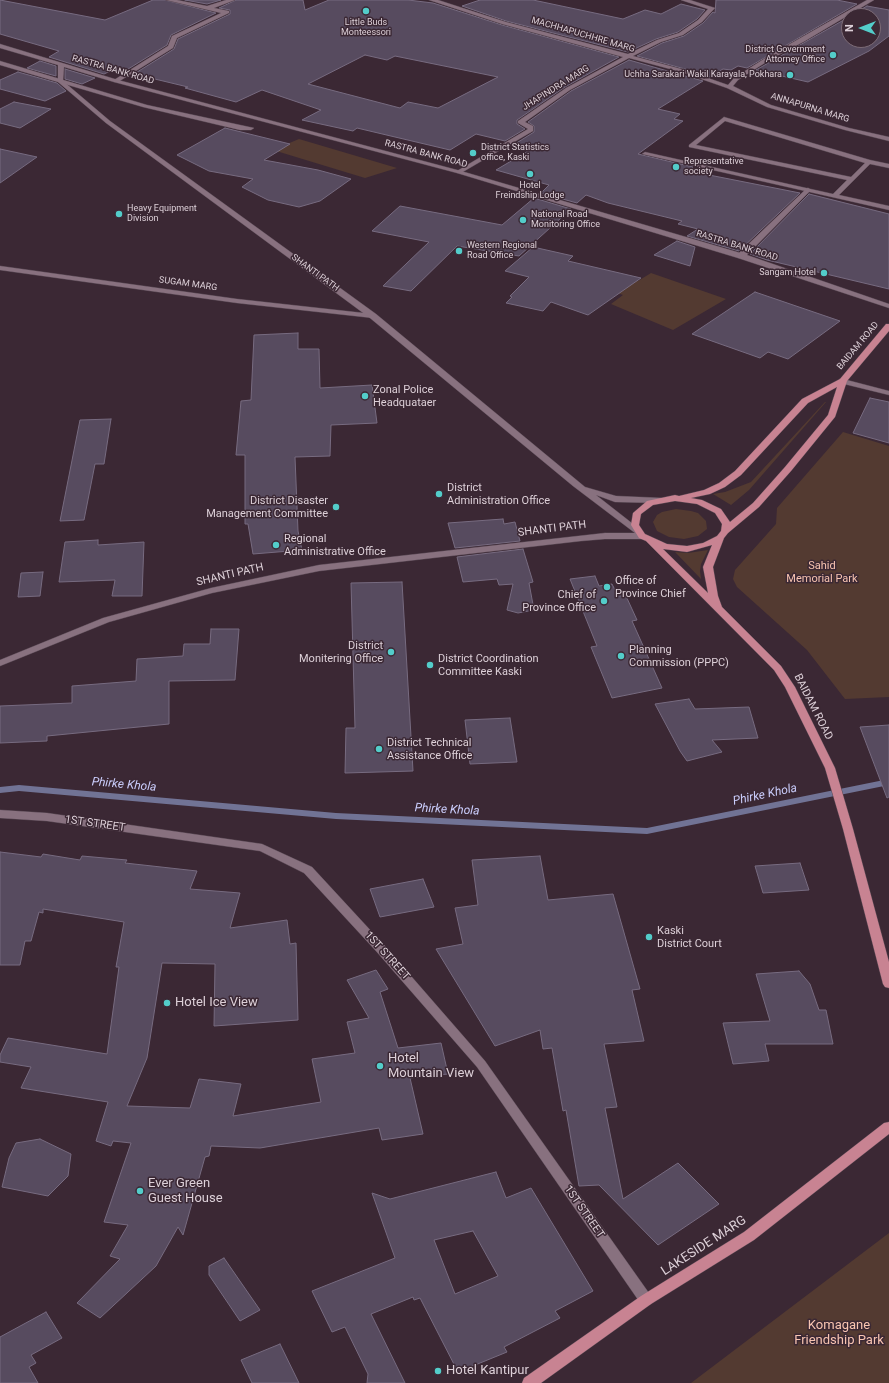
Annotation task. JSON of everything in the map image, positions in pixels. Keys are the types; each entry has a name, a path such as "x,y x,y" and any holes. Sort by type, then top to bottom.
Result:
{"main road":[{"name":"BAIDAM ROAD","path":"643,535 666,547 687,549 706,545 723,534 756,505 788,469 832,415 843,381 889,326"},
{"name":"BAIDAM ROAD","path":"843,381 805,401 738,473 722,485 707,492 659,500 650,503 637,513 635,525 643,535 778,668 790,687 830,768 848,829 889,984"},
{"name":"BAIDAM ROAD","path":"675,498 699,502 714,508 726,524 708,567 713,596 724,616"},
{"name":"LAKESIDE MARG","path":"529,1383 646,1300 749,1236 889,1126"}],"street":[{"path":"116,81 171,47 174,37 227,12 169,0"},
{"path":"207,8 232,0"},
{"name":"MACHHAPUCHHRE MARG","path":"432,0 504,23 683,72 729,87"},
{"path":"627,57 659,41 681,34 700,21 712,8 684,0"},
{"path":"729,87 736,79 769,58 871,0"},
{"name":"RASTRA BANK ROAD","path":"0,46 116,81 459,172 741,256 889,306"},
{"name":"JHAPINDRA MARG","path":"459,172 531,130 531,127 520,122 568,89 627,57"},
{"path":"0,63 145,106 240,128 251,128"},
{"path":"60,81 61,65"},
{"name":"SHANTI PATH","path":"60,81 108,122 373,316 576,484 643,535"},
{"name":"ANNAPURNA MARG","path":"729,87 769,106 889,139"},
{"path":"852,179 691,146 724,119 869,162 889,166"},
{"path":"644,154 889,208"},
{"path":"834,196 869,162"},
{"path":"741,256 808,190"},
{"name":"SUGAM MARG","path":"0,268 230,300 373,316"},
{"path":"843,381 889,393"},
{"name":"SHANTI PATH","path":"576,484 615,499 659,500"},
{"name":"SHANTI PATH","path":"0,663 106,620 211,591 319,568 581,538 643,535"},
{"name":"1ST STREET","path":"0,814 47,817 262,848 308,870 380,948 481,1064 646,1300"}],"green space":[{"path":"299,139 397,168 365,178 273,150"},
{"path":"651,273 726,299 673,330 611,304 623,295 612,291 620,275 638,281"},
{"path":"825,402 749,490 731,505 713,494 725,492 751,482"},
{"name":"Sahid Memorial Park","path":"843,432 889,446 889,697 845,699 807,650 737,587 733,579 735,570 776,524 777,508"},
{"path":"676,509 698,513 706,521 707,529 698,536 684,539 669,537 657,531 653,522 657,515 662,512"},
{"path":"708,550 701,564 701,579 675,552 688,553"},
{"name":"Komagane Friendship Park","path":"889,1233 889,1383 691,1383"}],"building":[{"path":"0,0 105,20 153,0 165,0 216,13 171,35 167,45 125,71 115,69 104,74 49,57 59,51 0,34"},
{"path":"185,0 221,0 207,4"},
{"path":"236,0 303,0 305,10 329,0 408,0 433,3 502,25 619,57 565,87 517,120 517,124 525,129 505,141 476,134 450,150 357,128 353,131 302,120 321,110 262,90 236,102 185,88 188,87 134,74 174,49 178,39 230,14 230,10 219,8","holes":["365,55 387,60 395,56 498,77 438,108 408,102 400,108 308,84"]},
{"path":"480,0 533,0 623,19 645,10 661,14 681,4 705,10 697,19 678,32 656,39 628,52 506,21 462,6"},
{"path":"716,0 837,0 857,4 850,8 841,8 841,13 747,68 738,66 731,70 723,69 710,77 637,56 662,43 684,36 703,23 713,12 715,13"},
{"path":"867,6 878,8 864,8"},
{"path":"881,9 889,10 889,36 881,42"},
{"path":"841,22 841,48 873,48 808,82 756,70"},
{"path":"629,60 703,81 658,109 680,114 674,119 683,121 638,154 693,167 689,171 800,193 739,251 687,236 698,229 678,224 682,221 608,203 586,195 577,203 541,193 549,185 496,170 533,148 515,144 534,132 534,126 528,122 571,91"},
{"path":"40,61 56,66 56,76 27,68"},
{"path":"65,69 95,78 82,84 65,79"},
{"path":"18,72 57,83 66,91 45,101 0,89 0,80"},
{"path":"14,102 51,109 20,128 0,123 0,109"},
{"path":"225,128 290,144 264,160 318,170 351,179 320,201 299,207 268,200 242,187 253,179 209,171 177,155"},
{"path":"0,149 37,157 0,183"},
{"path":"809,194 889,214 889,289 767,260 750,254"},
{"path":"534,198 571,209 519,256 457,246 411,291 383,286 429,242 372,231 400,206 502,225"},
{"path":"677,241 695,247 690,266 654,255"},
{"path":"533,247 573,256 568,261 641,278 588,315 551,302 543,311 506,303 512,297 510,296 529,277 505,271"},
{"path":"755,292 840,321 788,359 768,352 760,358 692,334"},
{"path":"298,333 298,349 319,349 320,388 372,385 377,423 331,425 330,456 295,457 298,531 302,550 253,554 248,524 245,524 245,455 236,455 241,401 251,400 254,335"},
{"path":"870,398 889,402 889,443 853,433"},
{"path":"111,419 104,464 95,464 84,520 60,521 80,420"},
{"path":"503,519 504,524 515,522 520,541 455,548 448,523"},
{"path":"98,540 98,545 144,542 142,596 112,596 115,580 59,582 65,542"},
{"path":"523,549 533,582 529,583 534,610 518,613 507,610 513,584 499,585 497,579 463,582 457,557"},
{"path":"43,572 40,596 18,597 21,573"},
{"path":"595,576 599,586 612,584 618,596 626,596 637,620 632,621 662,688 612,698 591,647 597,646 570,579"},
{"path":"402,582 413,771 345,773 346,728 355,728 351,583"},
{"path":"211,629 239,629 235,680 169,681 169,724 47,736 47,741 0,743 0,706 72,703 72,686 136,681 137,659 183,656 184,644 210,644"},
{"path":"689,699 695,709 749,707 758,738 712,740 722,752 687,761 680,751 655,704"},
{"path":"510,718 517,762 470,764 465,720"},
{"path":"889,725 889,797 887,798 860,727"},
{"path":"0,852 41,857 43,854 80,860 82,856 127,860 125,863 197,871 190,889 240,893 230,928 287,920 290,944 296,943 298,1020 214,1026 215,964 162,963 147,1058 127,1106 190,1108 199,1079 241,1084 233,1116 321,1102 312,1059 355,1053 347,1022 369,1018 347,980 376,970 388,989 380,992 398,1048 441,1043 448,1074 410,1078 423,1134 382,1140 379,1128 260,1148 211,1146 209,1156 205,1157 183,1235 178,1227 156,1266 100,1318 77,1303 120,1259 110,1256 128,1225 104,1222 131,1143 113,1141 111,1146 96,1141 108,1102 21,1088 31,1067 0,1062 0,1055 8,1038 107,1054 119,967 116,967 124,922 43,909 43,913 39,912 31,941 25,941 20,965 0,965"},
{"path":"540,856 548,900 613,894 640,989 632,990 644,1041 604,1044 617,1107 605,1108 623,1199 678,1163 719,1204 658,1245 599,1185 579,1186 566,1110 563,1111 552,1048 543,1049 540,1030 495,1046 436,949 463,944 455,908 478,905 472,860"},
{"path":"800,863 809,890 763,893 755,866"},
{"path":"423,879 434,907 380,917 370,889"},
{"path":"799,971 810,984 819,1010 826,1010 833,1044 765,1044 769,1061 733,1064 723,1023 770,1021 756,974"},
{"path":"40,1139 71,1154 68,1176 48,1196 2,1187 9,1158 16,1143"},
{"path":"496,1172 506,1198 531,1188 593,1291 555,1311 560,1318 504,1347 507,1352 458,1372 420,1298 414,1300 413,1297 371,1314 405,1383 367,1383 368,1374 345,1327 332,1332 312,1291 395,1258 372,1193 390,1199","holes":["473,1231 498,1276 455,1294 434,1240"]},
{"path":"224,1258 260,1310 240,1321 209,1275 209,1266"},
{"path":"46,1312 62,1338 31,1355 36,1363 29,1367 38,1383 0,1383 0,1337"},
{"path":"280,1344 299,1383 252,1383 241,1360"}],"waterway":[{"name":"Phirke Khola","path":"0,790 19,788 336,816 647,831 889,782"}],"place":[{"name":"Little Buds Monteessori","path":"366,11"},
{"name":"District Government Attorney Office","path":"833,55"},
{"name":"Uchha Sarakari Wakil Karayala, Pokhara","path":"790,75"},
{"name":"District Statistics office, Kaski","path":"473,153"},
{"name":"Representative society","path":"676,167"},
{"name":"Hotel Freindship Lodge","path":"530,174"},
{"name":"Heavy Equipment Division","path":"119,214"},
{"name":"National Road Monitoring Office","path":"523,220"},
{"name":"Western Regional Road Office","path":"459,251"},
{"name":"Sangam Hotel","path":"824,273"},
{"name":"Zonal Police Headquataer","path":"365,396"},
{"name":"District Administration Office","path":"439,494"},
{"name":"District Disaster Management Committee","path":"336,507"},
{"name":"Regional Administrative Office","path":"276,545"},
{"name":"Office of Province Chief","path":"607,587"},
{"name":"Chief of Province Office","path":"604,601"},
{"name":"District Monitering Office","path":"391,652"},
{"name":"Planning Commission (PPPC)","path":"621,656"},
{"name":"District Coordination Committee Kaski","path":"430,665"},
{"name":"District Technical Assistance Office","path":"379,749"},
{"name":"Kaski District Court","path":"649,937"},
{"name":"Hotel Ice View","path":"167,1003"},
{"name":"Hotel Mountain View","path":"380,1066"},
{"name":"Ever Green Guest House","path":"140,1191"},
{"name":"Hotel Kantipur","path":"438,1371"}]}
